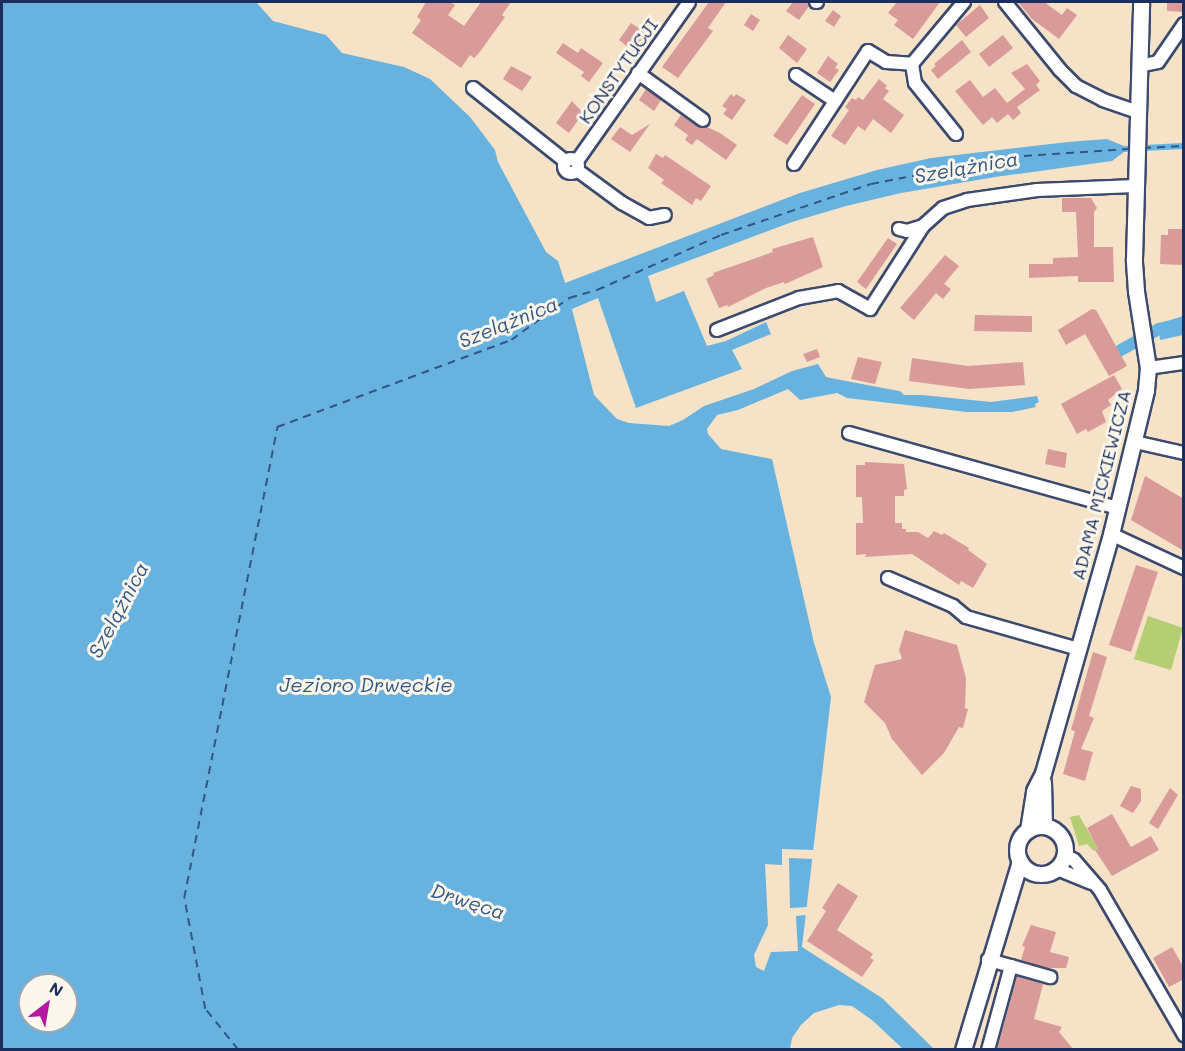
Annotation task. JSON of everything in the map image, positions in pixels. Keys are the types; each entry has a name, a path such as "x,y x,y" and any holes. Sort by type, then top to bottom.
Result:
{"main road":[{"name":"ADAMA MICKIEWICZA","path":"1028,830 1034,791 1043,773 1118,508 1135,442 1148,368 1136,291 1135,181 1141,2"},
{"name":"ADAMA MICKIEWICZA","path":"1043,773 1044,826"},
{"path":"963,1050 1006,900 1020,861 1017,847 1028,830 1044,826 1054,829 1061,836 1065,855 1057,869 1046,874 1033,873 1020,861"},
{"path":"1006,900 1033,873"}],"street":[{"name":"KONSTYTUCJI","path":"573,164 689,2"},
{"path":"956,134 915,83 912,64 964,2"},
{"path":"1005,2 1060,70 1076,86 1137,120"},
{"path":"1139,66 1158,62 1184,24"},
{"path":"794,164 868,51 886,62 912,64"},
{"path":"638,73 703,120"},
{"path":"796,75 835,102"},
{"path":"473,88 622,203 649,218 665,215"},
{"path":"717,330 799,298 838,291 870,309 923,226 943,208 967,200 1037,190 1135,181"},
{"path":"899,229 907,231 923,226"},
{"path":"1148,368 1184,363"},
{"path":"849,433 1118,508"},
{"path":"1135,442 1184,453"},
{"path":"1111,534 1184,568"},
{"path":"888,578 953,606 966,617 1078,649"},
{"path":"1065,855 1074,861 1115,916 1184,1035"},
{"path":"1057,869 1092,884"},
{"path":"988,960 1050,977"},
{"path":"988,1050 1011,966"}],"green space":[{"path":"1148,616 1183,628 1171,670 1134,659"},
{"path":"1079,815 1098,849 1094,851 1087,844 1079,846 1070,817"}],"water":[{"name":"Jezioro Drwęckie","path":"2,2 256,2 273,21 326,35 342,53 404,67 430,79 470,117 495,150 498,162 546,252 558,261 565,283 800,193 877,170 931,158 1068,142 1107,139 1124,146 1183,143 1183,149 1124,152 1112,161 995,177 901,193 846,206 792,222 648,276 656,302 684,291 707,346 726,341 766,322 771,334 732,350 742,369 636,408 598,298 572,309 594,395 617,419 629,423 669,426 704,406 754,389 792,371 818,364 826,377 839,382 838,388 876,395 922,395 991,402 1037,396 1039,402 1035,404 1036,407 1012,412 967,412 847,398 837,393 800,400 788,389 738,410 717,415 707,429 708,434 721,449 772,459 814,643 831,697 802,947 882,998 934,1049 903,1049 872,1020 852,1006 839,1005 814,1013 801,1025 792,1038 790,1049 2,1050"},
{"path":"1183,316 1183,335 1160,340 1158,324"}],"pier":[{"path":"782,849 815,850 813,859 789,858 790,908 807,907 807,911 806,915 796,916 798,951 771,952 764,971 756,967 754,955 768,925 765,864 782,865"}],"building":[{"path":"426,2 450,2 455,5 448,15 464,26 481,2 511,2 502,15 505,17 479,53 474,58 470,55 461,68 412,33 421,20 417,17"},
{"path":"709,2 726,2 708,28 713,31 678,78 662,67"},
{"path":"793,2 808,2 809,6 799,20 786,11"},
{"path":"897,2 940,2 913,39 894,25 898,20 888,13"},
{"path":"1018,2 1044,2 1062,15 1067,8 1077,15 1059,39 1032,19"},
{"path":"1167,2 1184,2 1184,12 1167,11"},
{"path":"980,5 989,18 966,37 956,25"},
{"path":"833,10 841,16 834,27 825,21"},
{"path":"751,14 760,20 753,31 744,25"},
{"path":"631,23 646,33 633,51 619,40"},
{"path":"788,35 807,49 797,63 779,48"},
{"path":"1003,35 1013,48 989,67 979,54"},
{"path":"962,40 971,52 938,79 931,70 936,66 934,64"},
{"path":"563,43 578,53 581,48 603,63 589,82 581,76 584,72 556,53"},
{"path":"828,56 838,64 835,68 839,70 830,82 817,73"},
{"path":"1027,64 1040,81 1036,85 1040,90 1017,107 1021,113 1013,120 1008,114 997,123 992,117 983,125 955,91 970,80 983,97 995,88 1007,103 1025,89 1011,73"},
{"path":"511,66 532,77 522,91 503,79"},
{"path":"879,79 889,91 883,99 904,115 891,133 873,119 865,131 858,126 845,145 831,136 849,110 845,107 852,98 856,100 858,97 863,100"},
{"path":"646,89 661,100 654,111 639,100"},
{"path":"731,94 734,97 736,94 746,100 732,120 723,114 727,109 722,106"},
{"path":"802,95 815,104 787,145 773,136"},
{"path":"572,101 583,113 569,133 556,123"},
{"path":"681,115 699,127 707,127 720,133 737,145 726,160 697,139 692,145 685,140 688,135 674,125"},
{"path":"650,124 630,152 611,139 620,127 632,135"},
{"path":"656,154 663,158 665,155 711,186 701,201 696,198 692,205 661,183 664,180 648,168"},
{"path":"1062,198 1091,198 1097,208 1094,212 1094,247 1113,247 1114,282 1078,282 1078,276 1029,278 1029,264 1053,264 1053,258 1078,257 1076,212 1062,212"},
{"path":"1168,229 1184,229 1184,265 1160,264 1161,235 1168,235"},
{"path":"813,237 823,267 785,284 784,282 766,288 728,307 727,305 719,308 706,279 714,275 713,273 773,252 772,249"},
{"path":"888,238 897,244 866,289 857,282"},
{"path":"945,255 959,266 944,284 951,289 943,299 936,293 914,320 900,308"},
{"path":"1092,309 1096,310 1127,366 1109,376 1085,334 1066,345 1058,330"},
{"path":"975,315 1032,316 1032,332 974,331"},
{"path":"817,349 820,357 807,362 803,354"},
{"path":"858,357 882,362 875,384 851,379"},
{"path":"912,358 968,366 1023,362 1025,385 969,389 909,381"},
{"path":"1114,375 1122,389 1108,400 1111,405 1102,411 1106,422 1088,432 1086,429 1077,434 1061,404"},
{"path":"1048,449 1067,453 1065,468 1045,464"},
{"path":"865,462 904,464 907,489 904,490 904,496 895,496 895,523 902,523 902,529 906,529 906,532 918,532 928,538 934,531 942,535 944,533 969,548 968,550 987,564 973,588 961,581 959,585 912,554 865,557 866,554 856,555 856,523 863,523 862,497 856,497 856,465 865,465"},
{"path":"1145,476 1184,499 1184,551 1131,520"},
{"path":"1136,565 1158,572 1131,652 1109,645"},
{"path":"905,630 957,645 966,678 965,708 968,709 963,728 959,727 944,753 922,775 892,739 885,723 864,702 875,665 902,659 899,650"},
{"path":"1093,652 1107,657 1089,716 1094,718 1081,749 1093,752 1085,781 1063,774 1075,731 1071,730"},
{"path":"1131,786 1141,789 1141,801 1133,813 1120,806"},
{"path":"1170,788 1178,795 1158,829 1149,823"},
{"path":"1112,814 1131,847 1151,836 1159,850 1112,876 1095,850 1098,849 1087,828"},
{"path":"838,883 858,896 837,930 873,954 870,958 874,960 862,977 807,941 826,911 822,908"},
{"path":"1031,925 1056,932 1050,952 1069,957 1066,968 1047,968 1021,960 1025,947 1022,946"},
{"path":"1172,947 1184,968 1184,979 1169,987 1153,958"},
{"path":"1017,976 1043,984 1034,1019 1062,1027 1059,1032 1074,1050 997,1050"}],"waterway":[{"path":"1119,351 1159,329 1184,324"},
{"path":"824,383 898,397"}],"ferry route":[{"path":"1143,148 1184,146"},
{"path":"238,1050 205,1009 184,898 277,427 511,340 569,298 597,290 721,235 871,184 1010,157 1129,149"}],"water label":[{"name":"Szelążnica","path":"966,167"},
{"name":"Szelążnica","path":"508,322"},
{"name":"Szelążnica","path":"118,610"},
{"name":"Drwęca","path":"468,901"}]}
